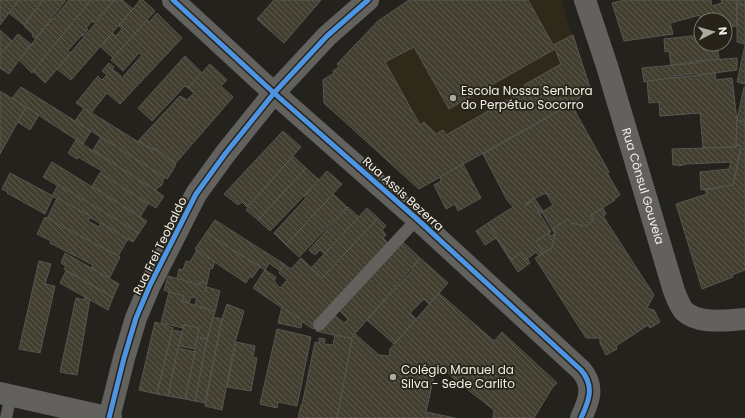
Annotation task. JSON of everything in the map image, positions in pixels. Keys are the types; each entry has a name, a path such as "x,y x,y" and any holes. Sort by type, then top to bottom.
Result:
{"street":[{"name":"Rua Assis Bezerra","path":"173,0 274,93 417,219 584,374 589,396 588,403 581,418"},
{"name":"Rua Frei Teobaldo","path":"110,418 124,358 136,318 150,285 196,194 225,154 274,93 327,36 368,0"},
{"name":"Rua Cônsul Gouveia","path":"586,0 608,66 674,291 679,303 683,310 697,318 716,320 745,319"},
{"path":"6,394 110,418"}],"lane":[{"path":"319,326 417,219"},
{"path":"6,394 6,418"}],"shaded area":[{"name":"Escola Nossa Senhora do Perpétuo Socorro","path":"412,0 561,0 590,93 417,189 324,103"}],"building":[{"path":"0,0 19,0 0,25"},
{"path":"19,0 43,0 24,25 9,13"},
{"path":"43,0 66,0 35,39 32,36 33,34 24,26"},
{"path":"69,0 91,0 32,73 19,60"},
{"path":"91,0 114,0 94,23 92,21 86,28 88,29 83,36 82,35 68,50 71,53 45,83 33,71"},
{"path":"115,0 122,0 133,9 71,80 57,69"},
{"path":"140,0 143,0 155,11 113,58 101,47 112,33 116,36 122,29 119,26"},
{"path":"274,0 321,0 284,43 257,19"},
{"name":"Escola Nossa Senhora do Perpétuo Socorro","path":"409,0 528,0 553,45 573,35 591,91 571,104 419,189 324,103 323,80 334,73 333,71 339,67 337,64 378,21","holes":["414,47 449,109 555,49 561,64 524,85 527,89 446,135 443,130 436,134 424,122 420,125 385,62"]},
{"path":"625,0 711,0 712,6 722,3 721,0 737,0 737,26 733,26 733,12 693,12 693,17 670,23 673,34 624,41 612,3"},
{"path":"737,0 745,0 745,6 737,4"},
{"path":"737,4 745,6 745,44 737,42"},
{"path":"157,13 182,38 120,104 107,93 91,113 76,103 98,76 102,80 107,75 102,71 109,63 114,67 112,69 121,76 121,79 142,55 139,53 123,71 111,60 147,20 149,22"},
{"path":"0,30 12,41 0,55"},
{"path":"18,34 31,44 9,74 0,68 0,55"},
{"path":"693,36 693,52 718,52 719,59 671,65 669,51 665,52 664,39"},
{"path":"745,45 745,84 737,82"},
{"path":"185,56 202,73 188,88 185,86 152,121 138,108"},
{"path":"737,58 737,70 698,75 698,73 676,76 676,78 644,82 642,68 697,63 697,61"},
{"path":"210,64 227,80 221,86 233,97 175,164 155,148 154,150 138,141 180,96 187,100 194,93 188,88"},
{"path":"715,73 716,80 732,78 737,120 736,147 703,148 700,113 660,116 659,102 649,103 647,81"},
{"path":"21,87 91,131 83,144 12,98"},
{"path":"745,87 745,122 737,120"},
{"path":"0,91 26,107 0,154"},
{"path":"571,104 609,172 607,173 620,195 614,199 615,200 591,215 594,220 586,226 571,223 568,219 553,229 555,234 542,212 553,205 546,193 533,199 525,204 526,205 532,201 551,232 536,241 543,253 539,256 536,252 526,260 521,253 512,259 488,223 513,207 507,200 483,154"},
{"path":"26,107 39,115 30,130 18,122"},
{"path":"84,108 140,143 154,150 155,148 176,165 167,179 75,121"},
{"path":"737,120 745,122 745,270 732,275 733,277 702,289 676,204 707,194 705,190 733,185 741,146 736,145"},
{"path":"283,131 301,147 247,207 242,202 238,205 224,194"},
{"path":"101,137 164,177 162,185 155,190 93,150"},
{"path":"76,140 164,196 156,208 100,174 102,171 68,153"},
{"path":"736,145 741,146 733,185 701,190 700,172 729,169 731,162 686,164 679,166 673,165 672,149 736,147"},
{"path":"293,156 306,168 258,220 246,210"},
{"path":"52,162 147,221 139,233 43,177"},
{"path":"463,164 481,198 458,211 455,204 446,209 434,185 441,181 440,177"},
{"path":"306,168 319,180 270,231 258,220"},
{"path":"327,171 342,184 286,245 274,233 306,198 304,196"},
{"path":"10,173 53,196 45,214 2,189"},
{"path":"100,173 148,204 140,217 92,186"},
{"path":"58,185 139,233 133,242 52,196"},
{"path":"333,194 347,207 299,257 286,245"},
{"path":"57,198 90,216 88,221 99,227 101,223 128,239 118,256 47,219"},
{"path":"535,199 543,211 540,214 532,201 526,205 525,204"},
{"path":"348,207 359,217 325,254 320,250 315,255 309,250"},
{"path":"367,208 378,218 322,278 311,268"},
{"path":"603,208 606,214 603,216 654,295 647,308 654,310 660,322 650,328 648,325 616,346 617,349 606,355 600,343 600,338 586,338 535,258 552,248 555,231 553,229 568,219 571,223 586,226 594,220 591,215"},
{"path":"45,217 120,257 109,279 91,268 93,265 50,243 51,241 37,234"},
{"path":"378,218 386,226 382,230 386,235 383,238 389,244 313,329 253,288 265,270 276,277 274,281 280,288 287,280 279,273 284,264 291,269 301,258 322,278"},
{"path":"215,220 284,264 280,271 269,263 265,270 206,233"},
{"path":"488,223 512,259 521,253 530,263 518,272 496,238 485,245 476,231"},
{"path":"206,233 260,267 252,278 250,276 246,283 195,249"},
{"path":"549,233 551,236 555,234 552,248 543,253 536,241"},
{"path":"402,241 420,258 352,337 352,339 316,331 332,313 344,323 348,319 337,308"},
{"path":"197,250 215,262 212,269 210,268 207,283 201,282 200,285 177,279 179,269 183,270 186,261 190,262"},
{"path":"65,253 119,284 113,297 64,269 66,266 61,263"},
{"path":"420,258 448,283 429,304 424,299 410,313 416,319 394,344 367,320 413,269"},
{"path":"39,261 51,264 45,284 55,286 40,353 19,349"},
{"path":"66,271 113,297 108,310 60,283"},
{"path":"168,276 200,285 201,282 207,283 205,292 207,287 220,291 215,312 195,305 197,298 191,297 189,303 182,301 184,296 164,290"},
{"path":"169,292 184,296 182,301 215,312 207,339 197,337 199,328 184,325 183,328 161,323"},
{"path":"439,293 494,341 502,332 557,383 552,388 534,418 493,418 494,410 436,363 431,368 435,371 426,412 455,418 337,418 352,337 355,334 379,355 389,356 390,349"},
{"path":"76,298 84,300 84,298 90,299 77,375 60,372"},
{"path":"227,304 244,311 234,346 222,410 205,406 222,319"},
{"path":"282,307 302,320 301,328 278,323"},
{"path":"213,317 222,319 205,403 195,401 204,353"},
{"path":"155,322 173,328 157,394 139,390"},
{"path":"184,325 199,328 195,349 179,346"},
{"path":"277,329 311,337 297,406 278,402 277,408 260,404"},
{"path":"172,330 182,332 168,396 157,394"},
{"path":"335,335 352,339 337,418 298,418 315,342 319,343 319,338 325,339 324,344 333,345"},
{"path":"197,337 207,339 195,401 185,399"},
{"path":"236,342 255,346 253,357 257,358 251,391 227,387"},
{"path":"178,348 195,352 185,399 168,396"}],"cycle path":[{"path":"173,0 274,93 417,219 581,370 588,382 589,388 588,400 581,418"},
{"path":"109,418 136,318 150,285 196,194 225,154 274,93 327,36 368,0"}],"place":[{"name":"Escola Nossa Senhora do Perpétuo Socorro","path":"453,98"},
{"name":"Colégio Manuel da Silva - Sede Carlito","path":"393,377"}]}
